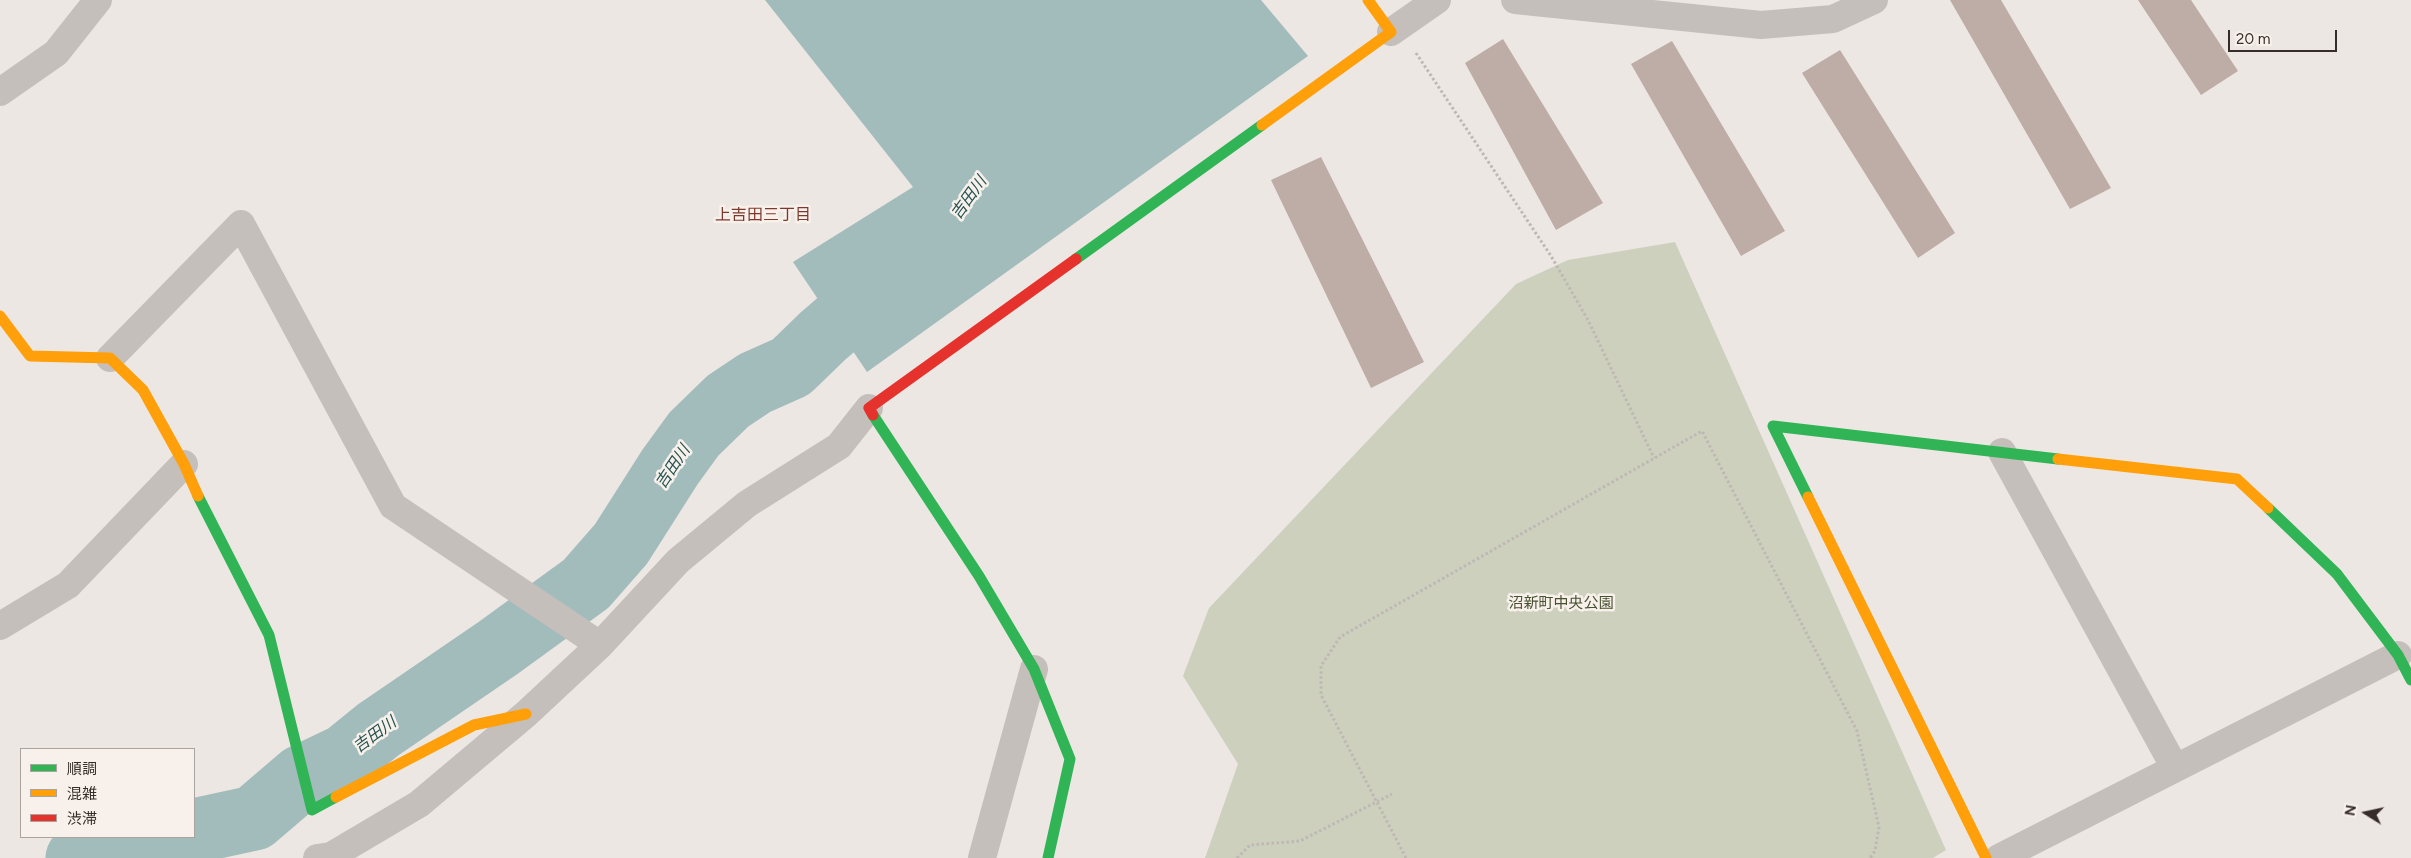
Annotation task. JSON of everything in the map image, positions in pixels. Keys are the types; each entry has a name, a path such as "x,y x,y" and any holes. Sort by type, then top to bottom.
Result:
{"street":[{"path":"0,92 56,53 98,0"},
{"path":"1368,0 1401,39"},
{"path":"318,858 330,856 419,804 526,714 600,645 678,561 747,504 839,446 870,408 1401,39 1437,0"},
{"path":"1515,0 1761,24 1833,19 1874,0"},
{"path":"110,358 241,224 394,506 600,645"},
{"path":"0,316 30,356 110,358 143,390 184,464 193,487 269,634 312,810 474,724 526,714"},
{"path":"870,408 979,576 1034,669 1070,759 1048,858"},
{"path":"1986,858 1773,426 2237,479 2337,574 2398,655 2411,680"},
{"path":"2002,452 2175,768"},
{"path":"0,626 68,585 184,464"},
{"path":"1999,858 2398,655"},
{"path":"982,858 1034,669"}],"path":[{"path":"1401,39 1550,256 1588,320 1654,458"},
{"path":"1406,858 1378,801 1321,695 1321,666 1340,637 1702,431 1857,731 1879,827 1875,851 1870,858"},
{"path":"1237,858 1250,844 1300,842 1392,794"}],"green space":[{"name":"沼新町中央公園","path":"1675,242 1946,850 1933,858 1205,858 1238,764 1183,676 1209,608 1516,284 1568,260"}],"water":[{"path":"765,0 1261,0 1308,56 867,372 793,262 913,187"}],"building":[{"path":"1950,0 2001,0 2111,188 2070,209"},
{"path":"2138,0 2191,0 2238,71 2201,95"},
{"path":"1503,39 1603,203 1556,230 1465,63"},
{"path":"1672,41 1785,231 1741,256 1631,64"},
{"path":"1840,50 1955,233 1918,258 1802,73"},
{"path":"1321,157 1424,362 1371,388 1271,180"}],"waterway":[{"name":"吉田川","path":"195,831 254,818 302,777 346,756 378,730 498,648 586,584 621,544 670,467 694,434 728,401 755,383 791,367 823,336 903,267"},
{"name":"吉田川","path":"78,858 84,854 161,838"}],"traffic: fast":[{"path":"1076,259 1262,125"},
{"path":"873,415 979,576 1034,669 1070,759 1048,858"},
{"path":"1808,497 1773,426 2058,459"},
{"path":"198,496 269,635 312,810 336,797"},
{"path":"2268,508 2337,574 2398,655 2411,680"}],"traffic: slow":[{"path":"1262,125 1391,32 1368,0"},
{"path":"0,316 30,356 110,358 143,390 184,464 198,496"},
{"path":"2058,459 2237,479 2268,508"},
{"path":"1808,497 1986,858"},
{"path":"336,797 474,725 526,714"}],"traffic: jam":[{"path":"873,415 869,408 1076,259"}],"district":[{"name":"上吉田三丁目","path":"763,215"}]}
